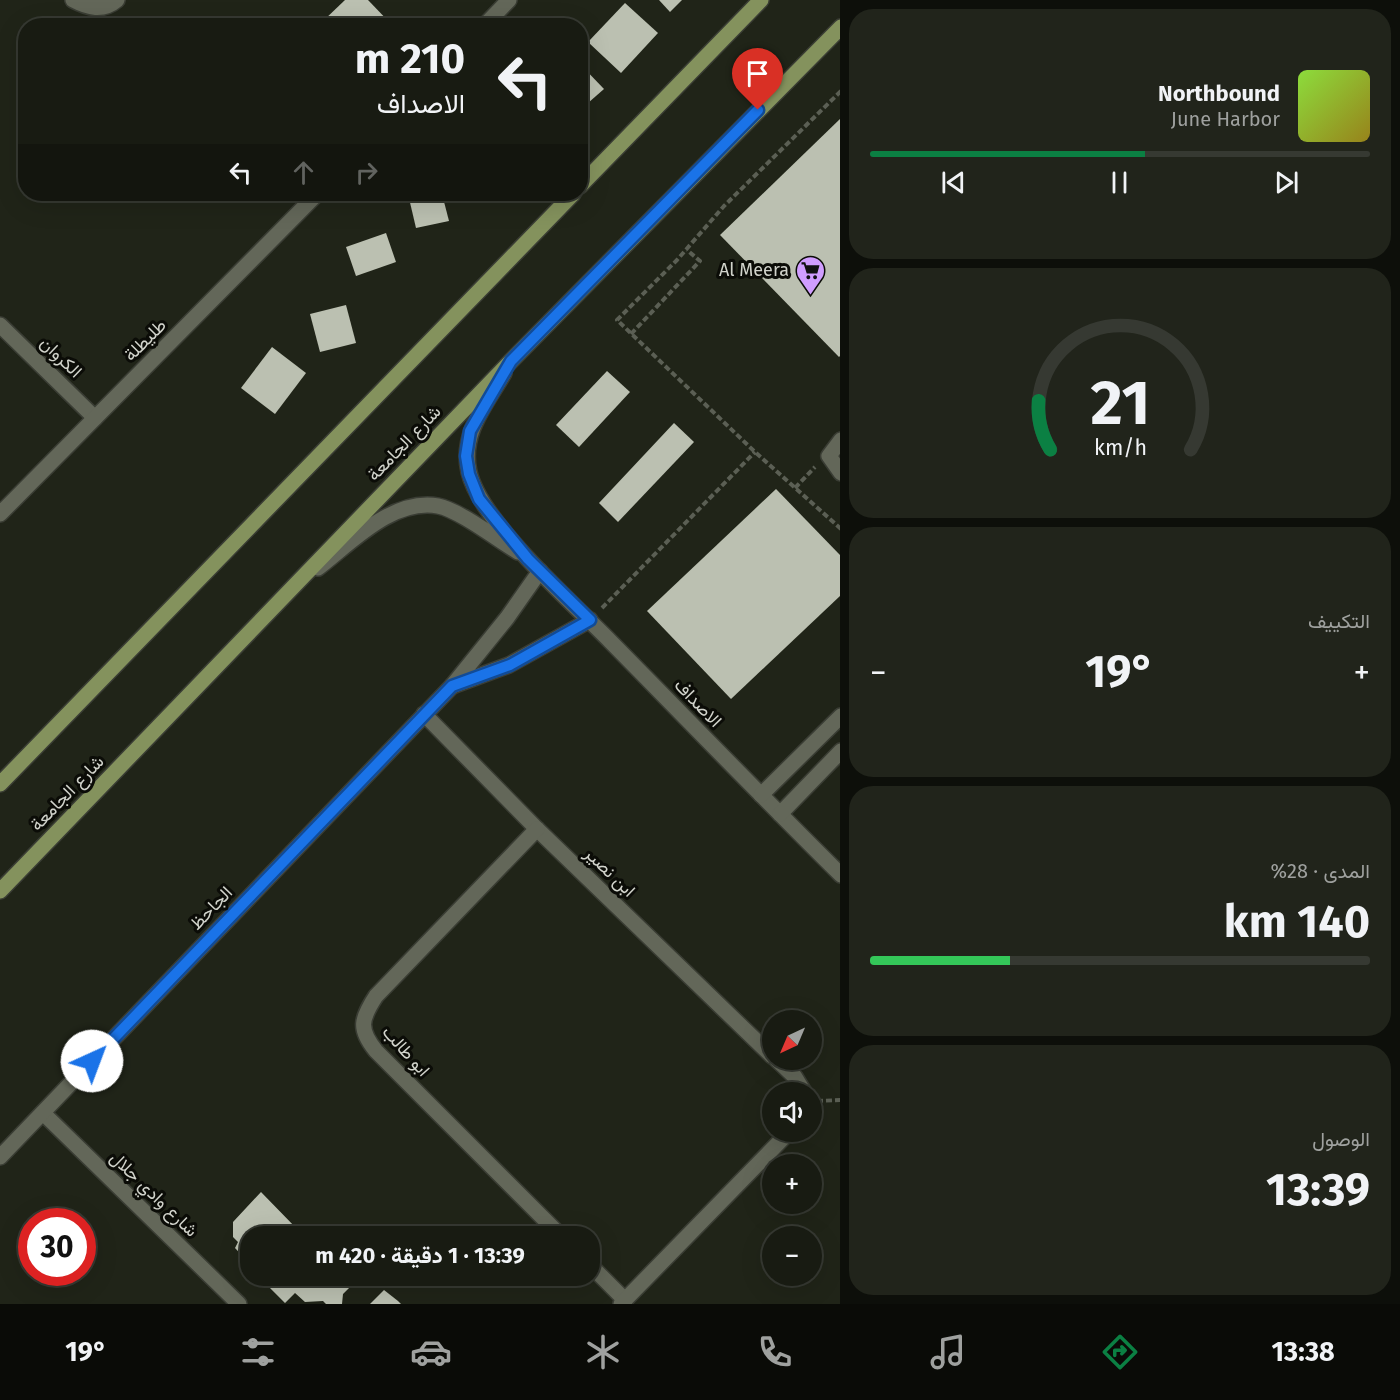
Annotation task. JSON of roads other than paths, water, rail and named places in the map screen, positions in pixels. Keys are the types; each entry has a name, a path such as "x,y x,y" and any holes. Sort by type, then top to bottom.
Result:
{"main road":[{"path":"588,178 760,0"},
{"name":"شارع الجامعة","path":"0,891 511,361 840,27"},
{"path":"0,784 566,201"}],"street":[{"path":"74,0 85,7 98,8 117,0"},
{"path":"492,18 509,0"},
{"name":"طليطلة","path":"0,514 310,201"},
{"name":"الكروان","path":"0,325 95,418"},
{"name":"الاصداف","path":"511,361 470,431 466,456 469,474 479,499 528,559 840,875"},
{"path":"835,445 829,459 840,473"},
{"name":"الاصداف","path":"293,587 381,520 421,506 439,506 453,512 528,559"},
{"name":"الجاحظ","path":"0,1157 452,686 489,641 540,571"},
{"name":"الجاحظ","path":"452,686 510,665 590,620"},
{"name":"ابن نصير","path":"424,714 537,829 762,1046"},
{"path":"761,795 840,716"},
{"path":"780,814 840,752"},
{"name":"ابو طالب","path":"537,829 375,996 365,1013 363,1026 366,1038 376,1051 551,1226"},
{"name":"ابن نصير","path":"787,1070 798,1082"},
{"name":"شارع وادي جلال","path":"43,1113 238,1304"},
{"path":"600,1276 623,1302 779,1142"}],"place":[{"name":"Al Meera","path":"810,296"}]}
